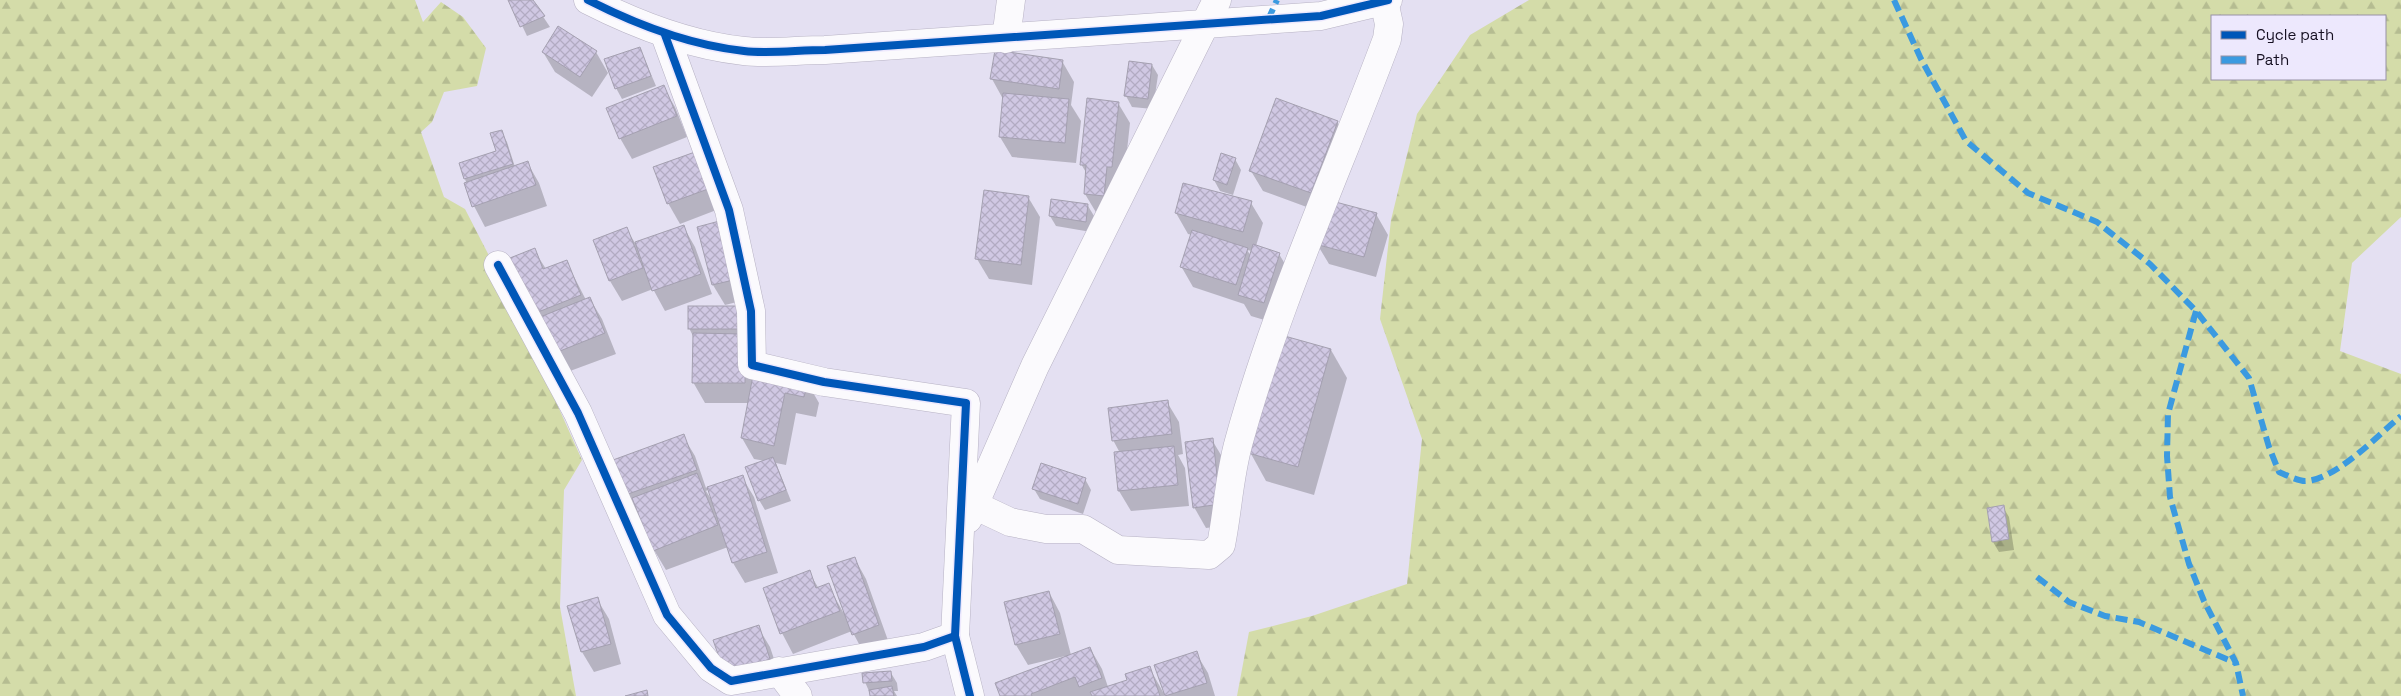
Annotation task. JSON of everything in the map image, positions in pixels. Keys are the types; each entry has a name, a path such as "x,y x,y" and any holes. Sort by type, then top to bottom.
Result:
{"street":[{"path":"588,0 625,19 664,35 744,51 824,50 1006,39 1212,11 1321,16 1386,1 1389,24 1387,39 1281,309 1230,477 1227,515 1221,545 1209,555 1118,550 1083,529 1046,529 1010,522 974,505"},
{"path":"1006,39 1011,0"},
{"path":"961,536 1031,374 1212,11"},
{"path":"664,35 730,210 751,311 752,365 824,382 966,403 955,636 970,696"},
{"path":"498,265 578,413 667,615 711,668 733,689 780,671 860,660 914,649 955,636"},
{"path":"780,671 798,696"}],"green space":[{"path":"0,0 415,0 423,22 441,2 463,17 486,48 477,86 444,92 432,122 421,132 444,197 465,209 500,277 582,460 564,490 560,607 576,696 0,696"},
{"path":"1529,0 2401,0 2401,217 2352,263 2340,351 2401,374 2401,696 1237,696 1249,632 1312,616 1407,584 1422,439 1380,319 1391,220 1417,114 1470,35"}],"building":[{"path":"508,0 533,0 545,16 520,27"},
{"path":"558,26 597,51 580,77 542,52"},
{"path":"640,47 651,76 615,89 604,59"},
{"path":"995,50 1063,60 1059,89 990,79"},
{"path":"1129,61 1152,64 1148,99 1124,96"},
{"path":"664,85 677,116 619,139 606,108"},
{"path":"1003,93 1069,99 1065,143 999,137"},
{"path":"1087,98 1119,102 1112,167 1107,167 1104,196 1084,194 1086,165 1080,165"},
{"path":"1276,98 1338,121 1311,193 1249,171"},
{"path":"502,130 513,164 464,179 459,163 496,151 490,133"},
{"path":"695,152 708,189 667,204 653,167"},
{"path":"1221,153 1236,158 1227,185 1213,180"},
{"path":"528,161 536,185 472,207 464,183"},
{"path":"1183,183 1252,201 1243,232 1175,213"},
{"path":"984,190 1029,196 1021,265 975,259"},
{"path":"1051,199 1088,204 1086,222 1049,216"},
{"path":"1328,200 1377,213 1364,257 1315,244"},
{"path":"727,219 742,278 712,285 697,227"},
{"path":"684,225 701,274 652,291 635,242"},
{"path":"627,227 643,268 609,281 593,240"},
{"path":"1192,230 1248,248 1236,285 1180,267"},
{"path":"1253,244 1280,253 1264,303 1238,295"},
{"path":"535,248 543,269 567,260 581,295 528,316 505,260"},
{"path":"590,297 605,333 550,355 535,319"},
{"path":"688,306 741,306 741,329 688,329"},
{"path":"693,333 745,334 745,383 692,383"},
{"path":"1281,335 1331,349 1298,467 1248,453"},
{"path":"754,370 808,381 804,397 785,393 774,446 741,438"},
{"path":"1168,400 1172,434 1112,441 1108,408"},
{"path":"684,434 697,470 625,495 613,460"},
{"path":"1213,438 1220,504 1193,508 1185,442"},
{"path":"1174,446 1178,485 1118,491 1114,452"},
{"path":"773,457 786,490 758,501 745,467"},
{"path":"1041,463 1086,478 1078,504 1032,489"},
{"path":"697,473 718,525 653,551 632,498"},
{"path":"743,475 767,552 732,563 707,487"},
{"path":"2004,505 2009,539 1992,542 1987,508"},
{"path":"855,557 879,625 852,635 827,566"},
{"path":"810,570 816,588 829,583 840,611 780,634 763,588"},
{"path":"1049,591 1060,634 1015,645 1004,602"},
{"path":"598,597 611,644 581,652 567,606"},
{"path":"759,625 770,659 725,674 713,640"},
{"path":"1090,647 1102,678 1079,687 1075,677 1031,694 1032,696 1000,696 995,683"},
{"path":"1197,651 1207,683 1165,696 1154,665"},
{"path":"1150,666 1160,696 1092,696 1090,692 1127,680 1125,674"},
{"path":"891,671 892,681 863,683 862,673"},
{"path":"892,686 894,696 870,696 869,690"},
{"path":"647,690 648,696 625,696"}],"marked path":[{"path":"1268,20 1277,0"},
{"path":"1894,0 1921,59 1966,141 2028,193 2097,222 2150,264 2196,311 2249,378 2269,447 2279,472 2305,481 2317,479 2343,465 2401,416"},
{"path":"2196,311 2168,414 2167,456 2170,497 2189,564 2204,601 2236,663 2243,696"},
{"path":"2037,577 2069,602 2105,616 2139,622 2236,663"}],"cycle path":[{"path":"588,0 644,26 683,39 723,48 764,52 825,50 1321,16 1388,0"},
{"path":"665,35 729,210 751,311 752,365 824,382 966,403 955,636 970,696"},
{"path":"498,265 578,413 667,615 711,668 731,681 924,647 955,636"}]}
